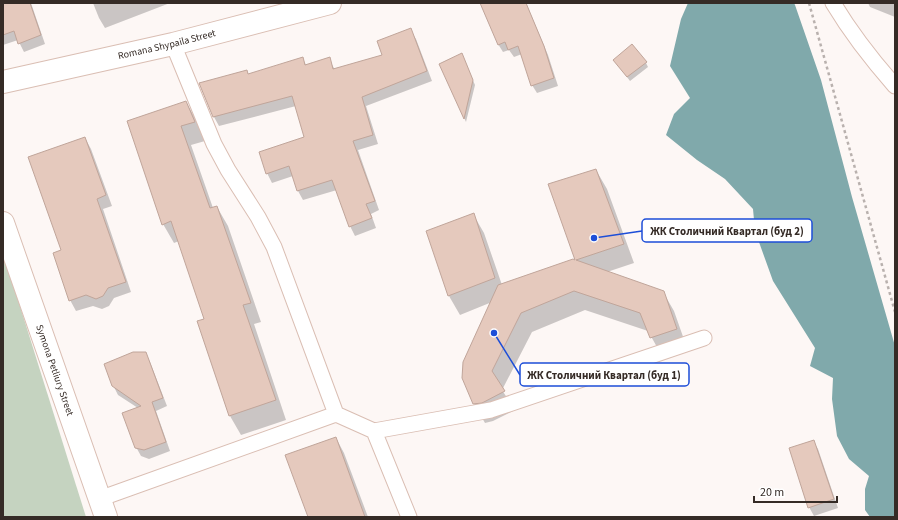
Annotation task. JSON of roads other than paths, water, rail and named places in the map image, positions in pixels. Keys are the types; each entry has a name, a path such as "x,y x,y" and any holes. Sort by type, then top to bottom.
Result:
{"street":[{"name":"Romana Shypaila Street","path":"3,82 173,44 330,3"},
{"name":"Symona Petliury Street","path":"3,223 103,508"}],"lane":[{"path":"833,3 844,23 868,55 895,86"},
{"path":"173,44 214,144 228,170 258,217 274,247 336,414 374,431 491,410 704,338"},
{"path":"103,508 336,414"},
{"path":"374,431 409,517"}],"water":[{"path":"688,3 794,3 795,5 821,80 852,197 895,346 895,517 870,517 865,510 865,489 869,476 849,459 837,436 832,399 833,378 810,366 815,348 773,281 755,231 753,209 725,179 697,160 666,135 674,114 690,98 670,66 681,19"}],"place":[{"name":"ЖК Столичний Квартал (буд 2)","path":"594,238"},
{"name":"ЖК Столичний Квартал (буд 1)","path":"494,333"}]}
